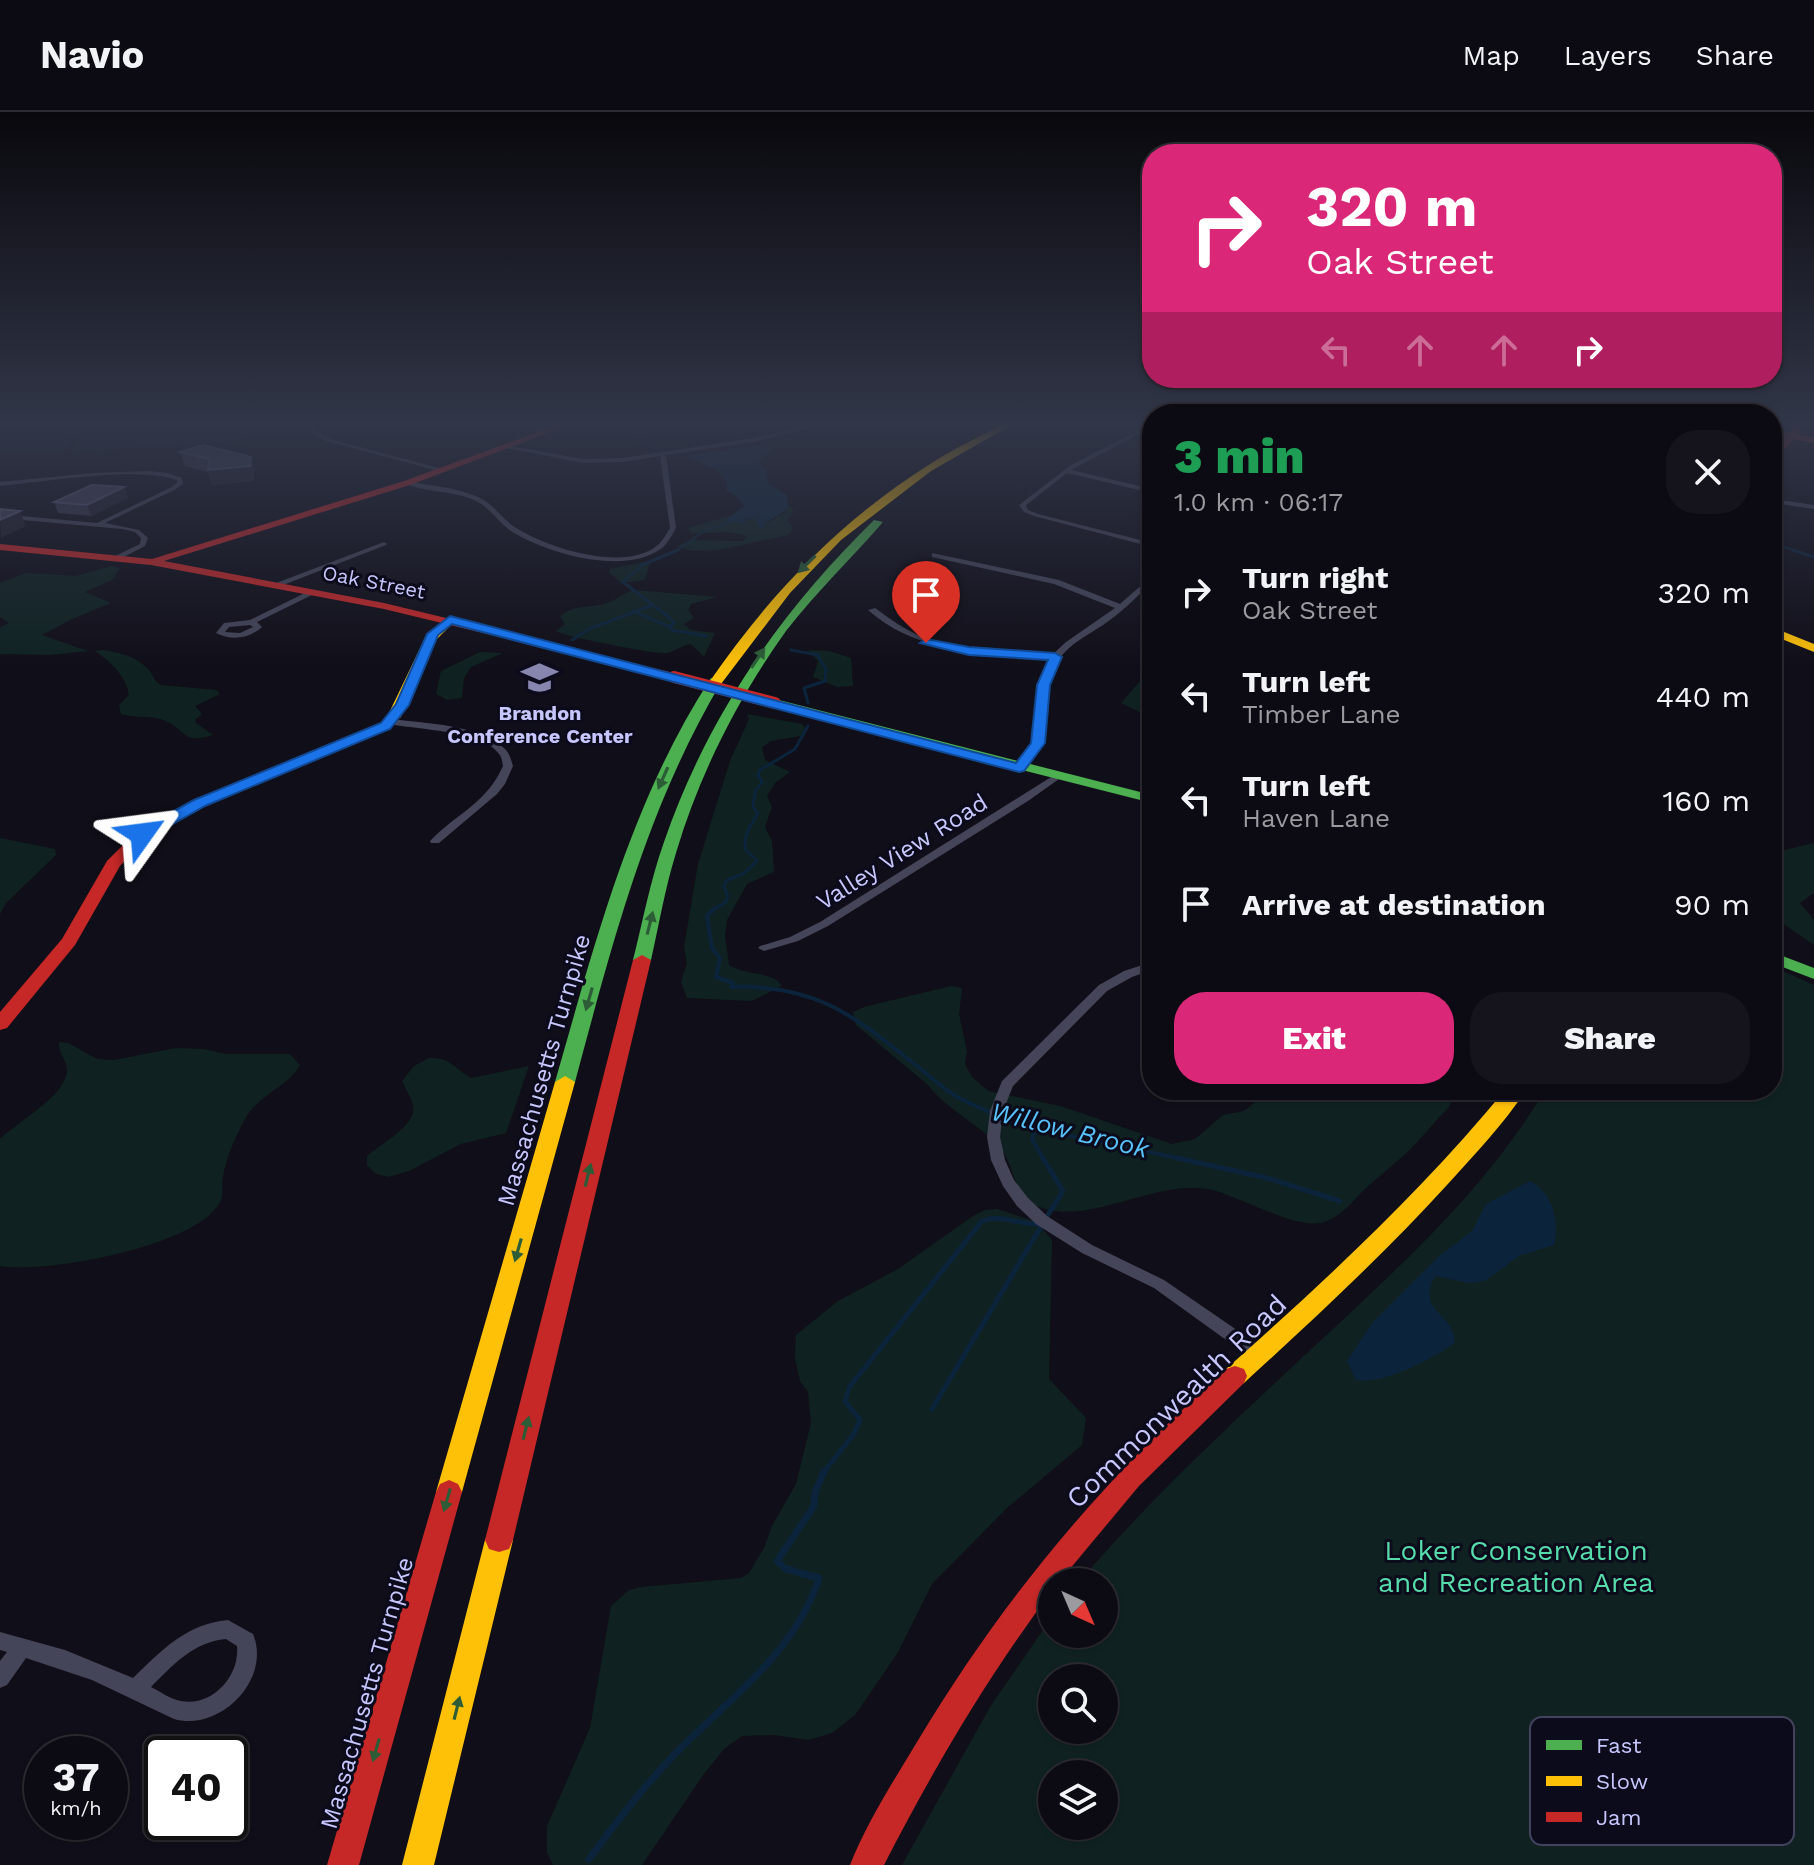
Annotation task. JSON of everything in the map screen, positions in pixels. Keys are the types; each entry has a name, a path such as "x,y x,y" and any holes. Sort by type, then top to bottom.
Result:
{"main road":[{"path":"151,562 333,506"},
{"name":"Massachusetts Turnpike","path":"343,1865 610,924 640,832 667,767 696,710 727,660 759,617 803,568 875,506"},
{"path":"418,1865 671,844 700,767 731,701 755,661 791,611 833,563 899,506"},
{"name":"Oak Street","path":"0,547 151,562 450,620 1019,768 1142,797"},
{"path":"0,1024 69,941 113,864 142,834 185,810 360,740 391,722 408,695 431,637 438,627 450,620"},
{"path":"1782,635 1814,648"},
{"path":"1782,961 1814,974"},
{"name":"Commonwealth Road","path":"866,1865 948,1715 1048,1571 1142,1465 1440,1185 1508,1100"}],"street":[{"path":"99,524 137,506"},
{"path":"487,506 519,533 599,559 632,558 663,546 673,528 670,506"},
{"path":"1022,506 1023,509 1142,542"},
{"path":"0,516 132,529 145,538 140,547 115,558"},
{"path":"275,585 384,544"},
{"path":"935,555 1056,582 1120,607"},
{"path":"1019,768 1038,743 1043,685 1055,657 1142,587"},
{"path":"252,622 314,592"},
{"path":"872,610 901,632 935,645 1055,657"},
{"path":"391,722 480,737 499,747 508,760 508,768 499,784 435,841"},
{"name":"Valley View Road","path":"764,948 794,939 824,924 1056,777"},
{"path":"1142,969 1103,988 1007,1084 996,1110 992,1143 995,1159 1008,1182 1033,1213 1088,1250 1158,1283 1260,1355"},
{"path":"0,1641 64,1660 174,1709 188,1712 202,1709 229,1694 241,1680 249,1653 246,1641 228,1629 198,1633 179,1646 135,1689"},
{"path":"0,1678 22,1647"}],"green space":[{"path":"790,506 794,512 788,520 793,528 789,535 718,550 692,551 677,546 692,540 742,541 748,537 726,532 691,533 688,528 736,514 724,525 735,521 745,524 745,520 755,518 764,525 786,512"},
{"path":"650,561 645,580 621,583 609,572 610,569"},
{"path":"111,566 120,568 112,580 85,592 111,603 42,635 88,651 50,655 0,654 0,627 9,623 0,617 0,583 26,573 76,576"},
{"path":"634,590 717,597 691,604 688,610 694,618 684,624 691,630 715,633 704,657 691,644 660,653 591,641 556,631 565,624 560,616 566,612 604,604"},
{"path":"808,650 829,651 851,658 853,686 837,687 813,677 818,661"},
{"path":"95,651 139,661 161,685 216,690 220,694 195,706 202,714 195,720 196,723 213,735 186,736 161,719 121,714 119,705 129,695 127,688 117,670"},
{"path":"480,652 503,653 471,667 464,678 462,698 447,700 436,694 441,671"},
{"path":"1142,679 1142,713 1121,703"},
{"path":"747,714 802,724 805,728 801,736 771,741 762,747 765,760 790,772 775,783 767,796 772,807 765,827 772,841 774,872 747,884 727,920 725,936 729,965 772,978 782,986 752,1001 687,998 681,982 687,963 684,947 698,864 730,761 749,719"},
{"path":"0,838 55,849 56,855 6,903 0,914"},
{"path":"1814,843 1814,893 1800,903 1814,920 1814,945 1782,923 1782,851"},
{"name":"Loker Conservation and Recreation Area","path":"1782,971 1814,985 1814,1865 902,1865 990,1707 1038,1637 1038,1648 1118,1648 1118,1568 1091,1568 1170,1484 1392,1274 1448,1217 1499,1157 1539,1100 1782,1100"},
{"path":"951,986 962,988 959,1014 967,1051 965,1064 972,1077 988,1091 1060,1106 1172,1144 1195,1139 1223,1115 1244,1111 1255,1100 1452,1100 1409,1150 1342,1212 1324,1222 1298,1221 1208,1189 1187,1188 1097,1208 1054,1211 1035,1205 1022,1194 1006,1156 993,1140 856,1025 853,1012"},
{"path":"59,1042 68,1043 97,1059 114,1060 176,1048 227,1054 290,1054 300,1065 245,1119 226,1162 221,1200 208,1216 185,1231 120,1253 50,1266 0,1266 0,1139 58,1091 67,1072"},
{"path":"429,1058 447,1061 471,1078 529,1066 506,1133 461,1144 409,1171 389,1177 376,1174 367,1165 367,1156 410,1120 413,1105 402,1081 414,1066"},
{"path":"997,1209 1037,1222 1052,1240 1049,1379 1086,1418 1082,1445 1007,1508 932,1584 897,1654 855,1715 832,1733 808,1740 775,1735 742,1736 724,1749 703,1775 642,1865 553,1865 547,1852 547,1826 590,1728 611,1606 629,1590 741,1578 749,1573 796,1484 811,1423 808,1392 800,1381 795,1359 796,1335 838,1301 898,1269 973,1216"}],"water":[{"path":"744,506 788,506 788,509 767,522 761,530 755,518 745,520 747,525 735,521 724,525"},
{"path":"1530,1181 1544,1192 1552,1208 1556,1226 1554,1245 1519,1256 1485,1281 1469,1283 1435,1276 1430,1288 1432,1305 1453,1332 1455,1343 1394,1375 1368,1381 1356,1380 1347,1361 1373,1322 1438,1257 1472,1231 1486,1204"}],"building":[{"path":"0,509 20,511 0,520"}],"waterway":[{"name":"Willow Brook","path":"677,550 704,531 724,525"},
{"path":"1782,546 1798,552"},
{"name":"Willow Brook","path":"670,627 674,623 669,617 623,582 642,565 677,550"},
{"path":"1793,550 1814,557"},
{"path":"635,612 650,606"},
{"path":"572,640 589,629 635,612"},
{"path":"635,612 670,627"},
{"name":"Willow Brook","path":"670,627 672,630 706,636"},
{"name":"Willow Brook","path":"791,650 818,655 826,670 825,681 804,688 808,703"},
{"name":"Willow Brook","path":"714,909 725,903 728,897 724,887 727,880 743,874 757,861 745,849 745,843 748,830 758,813 753,807 755,792 762,782 758,775 760,770 795,749 808,726"},
{"name":"Willow Brook","path":"714,909 707,916 712,948 720,958 716,977 733,983 731,987 788,991 833,1007 873,1032 949,1092 987,1111 1036,1127"},
{"name":"Willow Brook","path":"1036,1127 1186,1160"},
{"path":"1036,1127 1032,1139 1044,1160"},
{"path":"1043,1158 1063,1191 1046,1218"},
{"name":"Willow Brook","path":"1177,1158 1186,1160"},
{"name":"Willow Brook","path":"1186,1160 1267,1178 1340,1201"},
{"path":"823,1473 854,1434 860,1420 845,1401 850,1386 982,1221 996,1218 1042,1224"},
{"path":"932,1409 1042,1225"},
{"path":"589,1859 663,1767 757,1674 794,1630 819,1578 786,1569 777,1561 814,1506 815,1493 823,1473"}],"traffic: fast":[{"path":"642,960 672,841 708,751 730,709 755,668 811,592 878,522"},
{"path":"565,1082 609,926 644,824 688,727 716,681"},
{"path":"775,703 1142,796"},
{"path":"1782,961 1814,974"}],"traffic: slow":[{"path":"716,681 786,590 837,538 877,506"},
{"path":"395,715 430,640 450,620"},
{"path":"1782,635 1814,648"},
{"path":"449,1492 565,1082"},
{"path":"1235,1376 1417,1204 1508,1100"},
{"path":"418,1865 499,1540"}],"traffic: jam":[{"path":"157,560 333,506"},
{"path":"0,547 151,562 384,606 674,677"},
{"path":"674,677 775,703"},
{"path":"0,1024 69,941 113,864 142,834 200,803 385,726 395,715"},
{"path":"499,1540 642,960"},
{"path":"866,1865 943,1727 1031,1596 1130,1478 1235,1376"},
{"path":"343,1865 449,1492"}],"place":[{"name":"Brandon Conference Center","path":"540,678"}],"route":[{"path":"142,834 200,803 360,740 391,722 408,695 433,634 450,620 1019,768 1038,743 1043,685 1055,657 969,651 926,643"}]}
